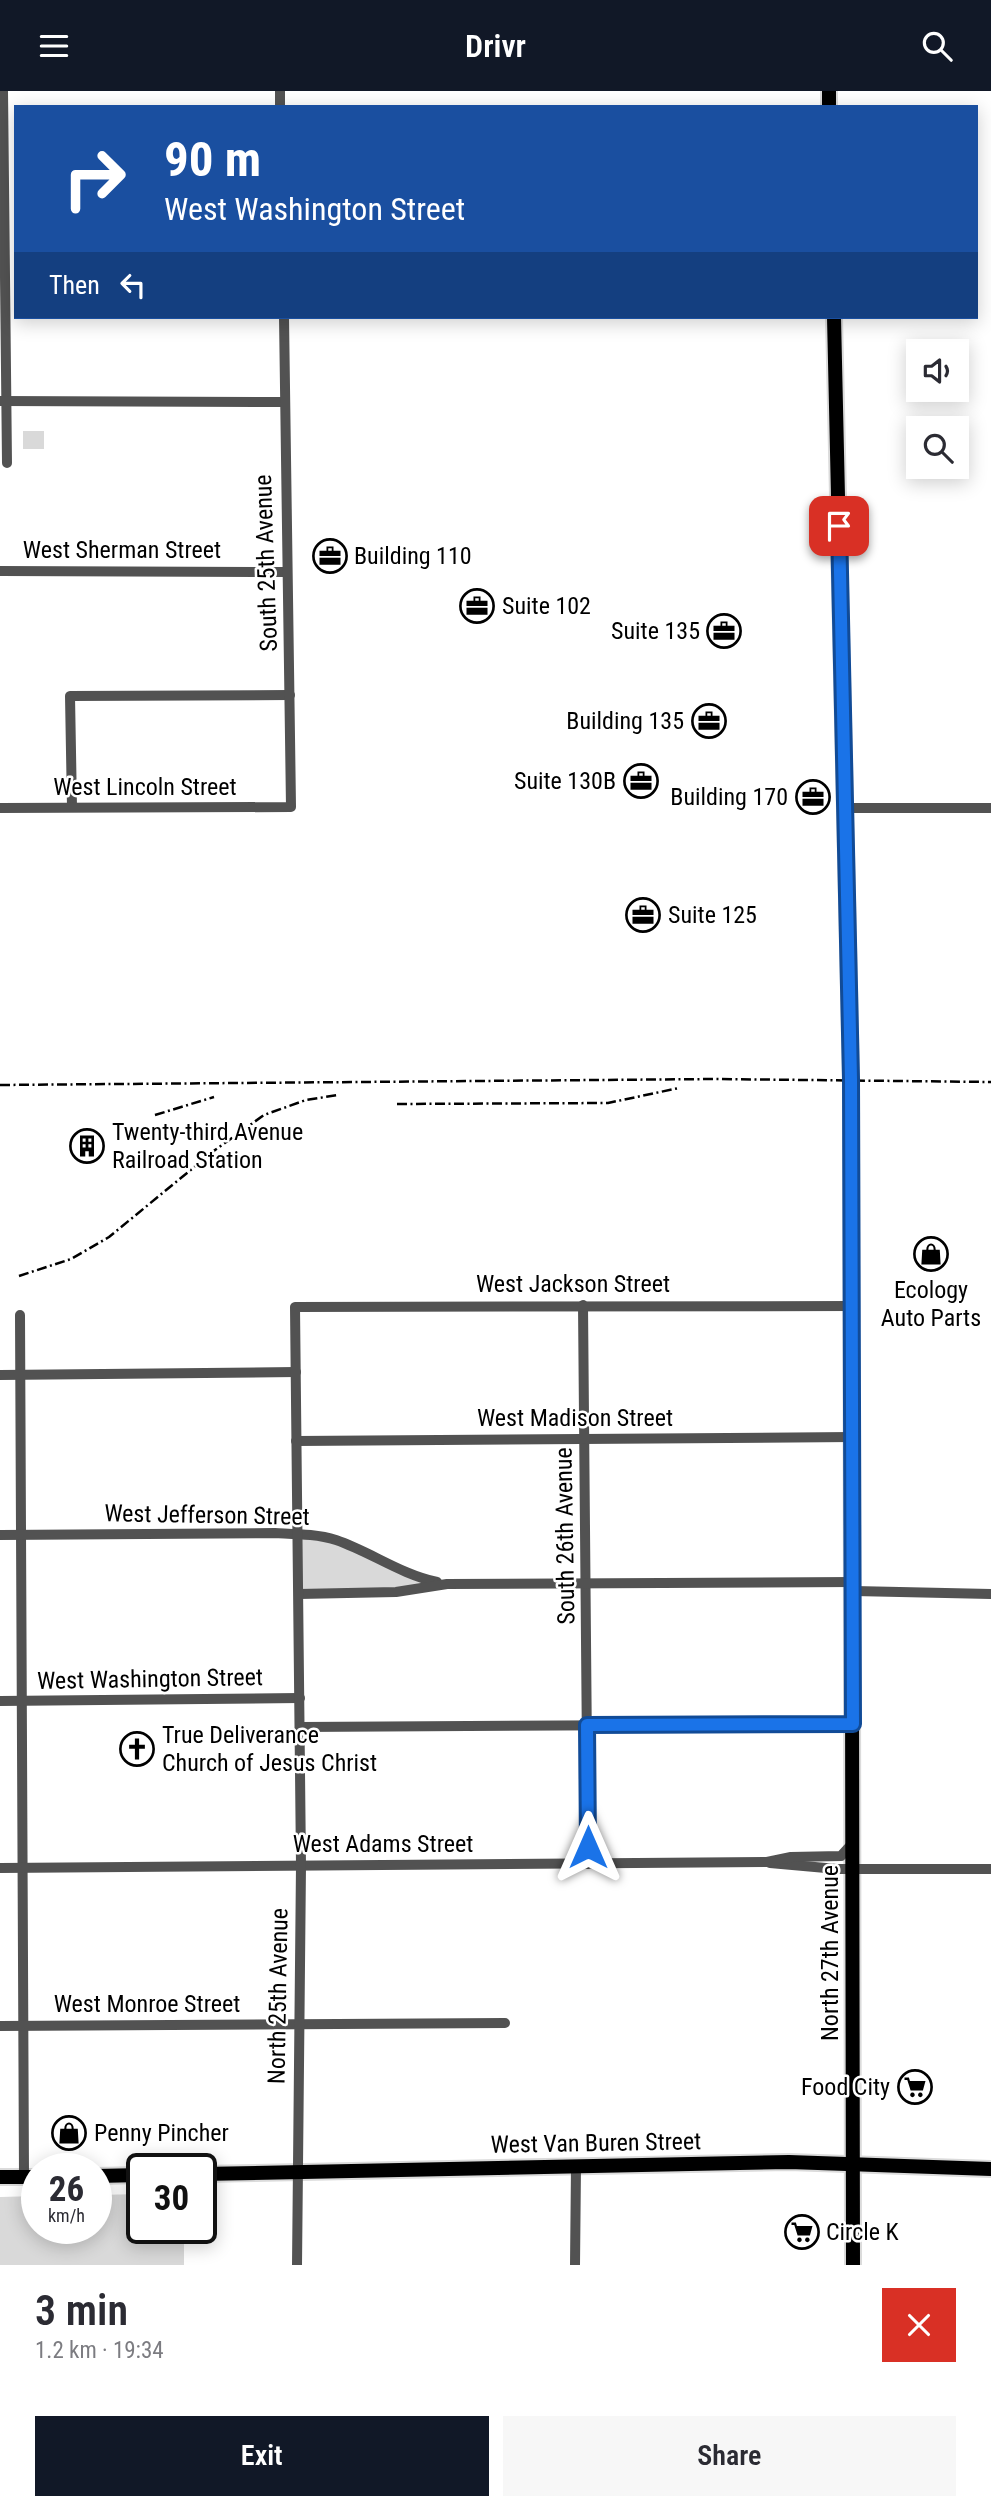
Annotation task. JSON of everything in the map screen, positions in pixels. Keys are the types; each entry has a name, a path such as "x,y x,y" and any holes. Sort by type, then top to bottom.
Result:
{"main road":[{"name":"North 27th Avenue","path":"834,319 846,808 853,1306 853,2265"},
{"name":"West Van Buren Street","path":"217,2175 576,2166 855,2163 991,2169"},
{"path":"0,2177 21,2177"}],"street":[{"path":"3,91 7,129 3,401 7,463"},
{"name":"South 25th Avenue","path":"284,319 291,807"},
{"path":"3,401 284,403"},
{"name":"West Sherman Street","path":"0,571 287,572"},
{"path":"72,807 70,696 290,695"},
{"name":"West Lincoln Street","path":"0,808 291,807"},
{"path":"846,808 991,808"},
{"name":"South 26th Avenue","path":"583,1305 588,1864"},
{"name":"West Jackson Street","path":"296,1372 295,1307 853,1306"},
{"path":"20,1315 24,2026 29,2153"},
{"path":"0,1375 296,1372 300,1727 853,1724"},
{"name":"West Madison Street","path":"296,1441 853,1437"},
{"name":"West Jefferson Street","path":"0,1535 298,1534 333,1539 407,1574 447,1584"},
{"name":"West Jefferson Street","path":"299,1594 396,1593 447,1584 586,1583 854,1587 991,1594"},
{"name":"West Washington Street","path":"0,1701 300,1698"},
{"name":"North 25th Avenue","path":"297,2265 300,1727"},
{"name":"West Adams Street","path":"0,1868 767,1862 791,1857 841,1856 852,1843"},
{"name":"West Adams Street","path":"767,1862 790,1867 991,1869"},
{"name":"West Monroe Street","path":"0,2026 505,2023"},
{"path":"575,2265 576,2166"}],"shaded area":[{"path":"23,431 44,431 44,449 23,449"},
{"path":"297,1534 317,1536 447,1584 299,1594"},
{"path":"126,2194 126,2244 184,2244 184,2265 0,2265 0,2197 21,2196 21,2244 112,2244 112,2195"}],"railway":[{"path":"0,1085 716,1079 991,1082"},
{"path":"397,1104 608,1103 679,1088"},
{"path":"19,1276 71,1259 109,1237 215,1150 264,1115 306,1100 338,1095"},
{"path":"155,1115 214,1097"}],"place":[{"name":"Building 110","path":"330,556"},
{"name":"Suite 102","path":"477,606"},
{"name":"Suite 135","path":"724,631"},
{"name":"Building 135","path":"709,721"},
{"name":"Suite 130B","path":"641,781"},
{"name":"Building 170","path":"813,797"},
{"name":"Suite 125","path":"643,915"},
{"name":"Twenty-third Avenue Railroad Station","path":"87,1146"},
{"name":"Ecology Auto Parts","path":"931,1254"},
{"name":"True Deliverance Church of Jesus Christ","path":"137,1749"},
{"name":"Food City","path":"915,2087"},
{"name":"Penny Pincher","path":"69,2133"},
{"name":"Circle K","path":"802,2232"}],"route":[{"path":"588,1847 587,1725 853,1724 851,1079 839,526"}]}
